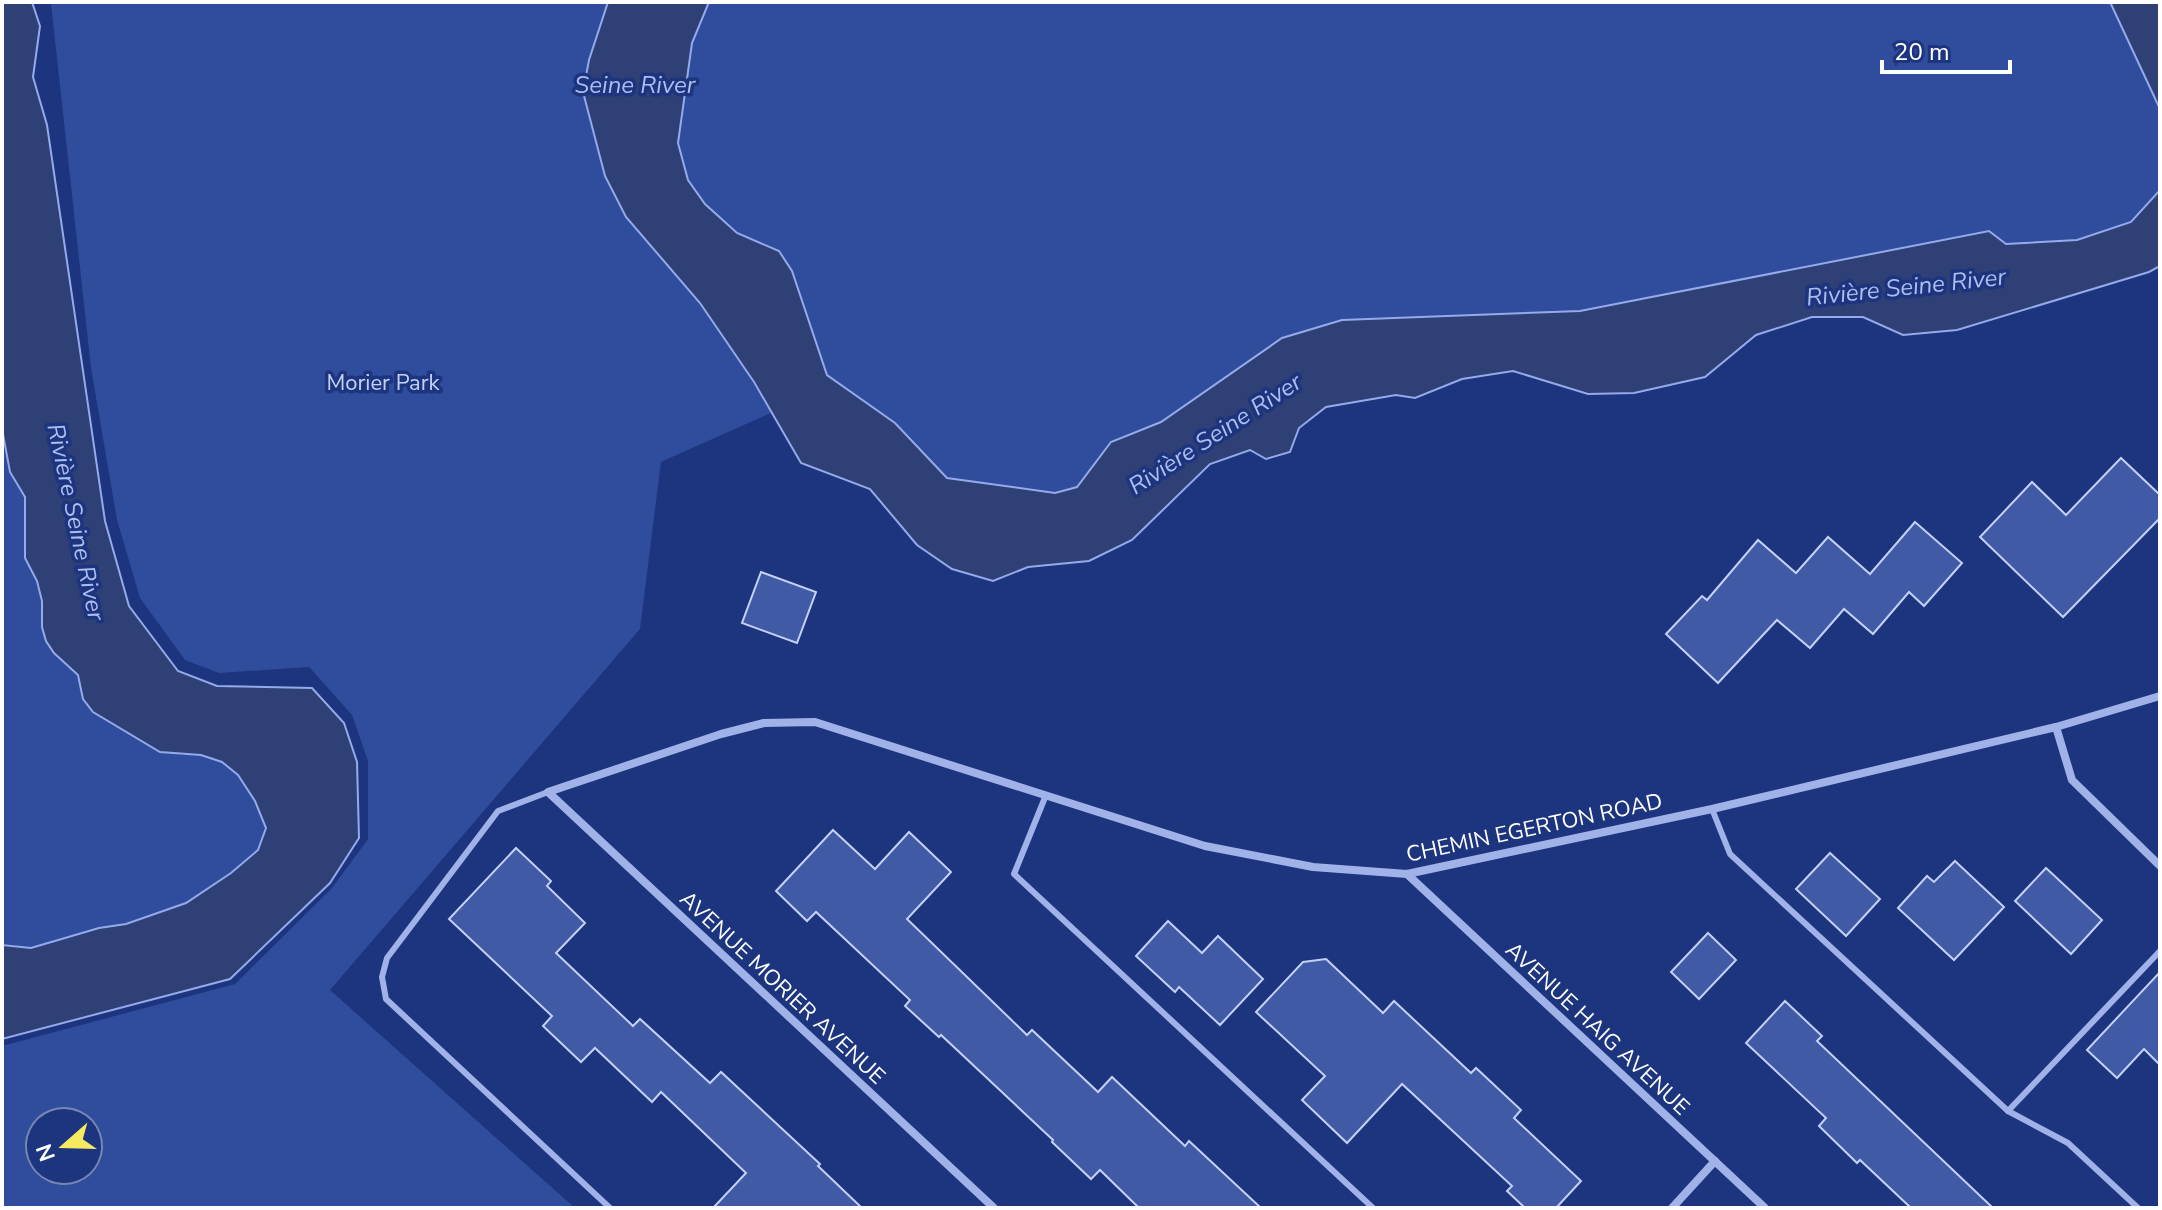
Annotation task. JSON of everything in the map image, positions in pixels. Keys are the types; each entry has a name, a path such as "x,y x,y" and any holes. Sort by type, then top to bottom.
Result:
{"street":[{"name":"CHEMIN EGERTON ROAD","path":"548,792 721,734 764,723 815,722 1205,846 1313,867 1407,874 1712,809 2056,727 2160,696"},
{"path":"2056,727 2072,780 2160,866"},
{"name":"AVENUE MORIER AVENUE","path":"548,792 994,1208"},
{"name":"AVENUE HAIG AVENUE","path":"1407,874 1765,1208"},
{"path":"1672,1208 1715,1161"}],"lane":[{"path":"548,792 498,811 387,958 382,977 386,999 610,1208"},
{"path":"1046,795 1014,874 1373,1208"},
{"path":"1712,809 1730,854 2008,1111 2068,1143 2138,1208"},
{"path":"2008,1111 2160,951"}],"green space":[{"name":"Morier Park","path":"608,2 589,60 626,217 701,303 771,413 661,462 640,629 330,990 575,1208 2,1208 2,1046 235,984 332,888 368,839 368,761 352,715 309,667 219,673 185,660 140,598 117,520 91,368 51,4"},
{"path":"709,2 2110,2 2160,109 2160,190 2131,222 2077,240 2006,244 1989,231 1580,311 1342,320 1282,338 1161,422 1111,442 1077,487 1055,493 946,478 895,423 827,375 792,271 779,251 737,233 705,204 688,180 678,143 692,43"},
{"path":"2,429 10,472 25,497 25,558 37,581 42,601 42,628 54,653 78,675 83,699 93,712 141,740 182,755 201,755 222,762 238,775 255,801 266,828 259,849 231,873 186,903 126,924 99,928 31,948 2,945"}],"water":[{"name":"Rivière Seine River","path":"2,2 32,2 40,26 33,77 47,125 105,521 129,606 178,671 217,686 312,688 344,723 357,762 359,838 330,883 230,979 2,1039 2,945 31,948 99,928 126,924 186,903 231,873 258,850 266,828 255,801 238,775 222,762 201,755 160,752 93,712 83,699 78,675 46,641 37,581 25,558 25,497 10,472 2,429"},
{"name":"Seine River","path":"608,2 709,2 692,43 678,143 688,180 705,204 737,233 779,251 792,271 827,375 895,423 947,478 1055,493 1077,487 1111,442 1161,422 1282,338 1342,320 1580,311 1989,231 2006,244 2077,240 2131,222 2160,190 2160,266 2149,272 1957,330 1903,335 1863,317 1812,317 1756,335 1705,377 1634,393 1588,394 1513,371 1462,379 1415,398 1396,395 1326,407 1299,428 1290,452 1266,459 1250,450 1210,464 1132,540 1089,561 1028,567 993,581 952,569 917,545 870,489 801,463 754,382 700,303 626,217 605,176 583,92 589,60"},
{"path":"2110,2 2160,2 2160,109"}],"building":[{"path":"2121,458 2160,495 2160,518 2063,617 1980,537 2032,482 2066,515"},
{"path":"1915,522 1962,563 1924,606 1909,592 1873,634 1844,609 1810,648 1777,620 1718,683 1666,634 1702,596 1707,600 1758,540 1796,573 1828,537 1870,574"},
{"path":"761,572 816,592 797,643 742,623"},
{"path":"833,830 875,869 909,832 951,872 907,919 1027,1035 1032,1030 1098,1092 1112,1077 1185,1146 1189,1141 1261,1208 1139,1208 1100,1170 1091,1179 941,1035 939,1037 905,1006 910,1000 816,912 807,921 776,891"},
{"path":"516,848 551,881 547,886 585,923 556,953 633,1026 640,1019 710,1083 721,1072 820,1164 818,1166 862,1208 713,1208 746,1173 661,1092 652,1102 595,1048 581,1062 543,1026 552,1016 449,919"},
{"path":"1830,853 1880,899 1846,936 1796,889"},
{"path":"1955,861 2004,907 1954,960 1898,908 1927,876 1934,882"},
{"path":"2046,868 2102,920 2071,954 2015,901"},
{"path":"1168,921 1202,953 1218,936 1263,979 1220,1025 1179,987 1175,992 1136,956"},
{"path":"1708,933 1736,960 1699,999 1671,972"},
{"path":"1326,959 1383,1013 1394,1001 1471,1073 1476,1068 1521,1110 1514,1118 1581,1181 1556,1208 1525,1208 1507,1191 1512,1186 1402,1084 1347,1143 1302,1100 1325,1076 1256,1012 1303,962"},
{"path":"2160,972 2160,1065 2144,1049 2117,1078 2087,1050"},
{"path":"1785,1001 1822,1036 1817,1041 1993,1208 1911,1208 1819,1126 1826,1118 1746,1043"}]}
